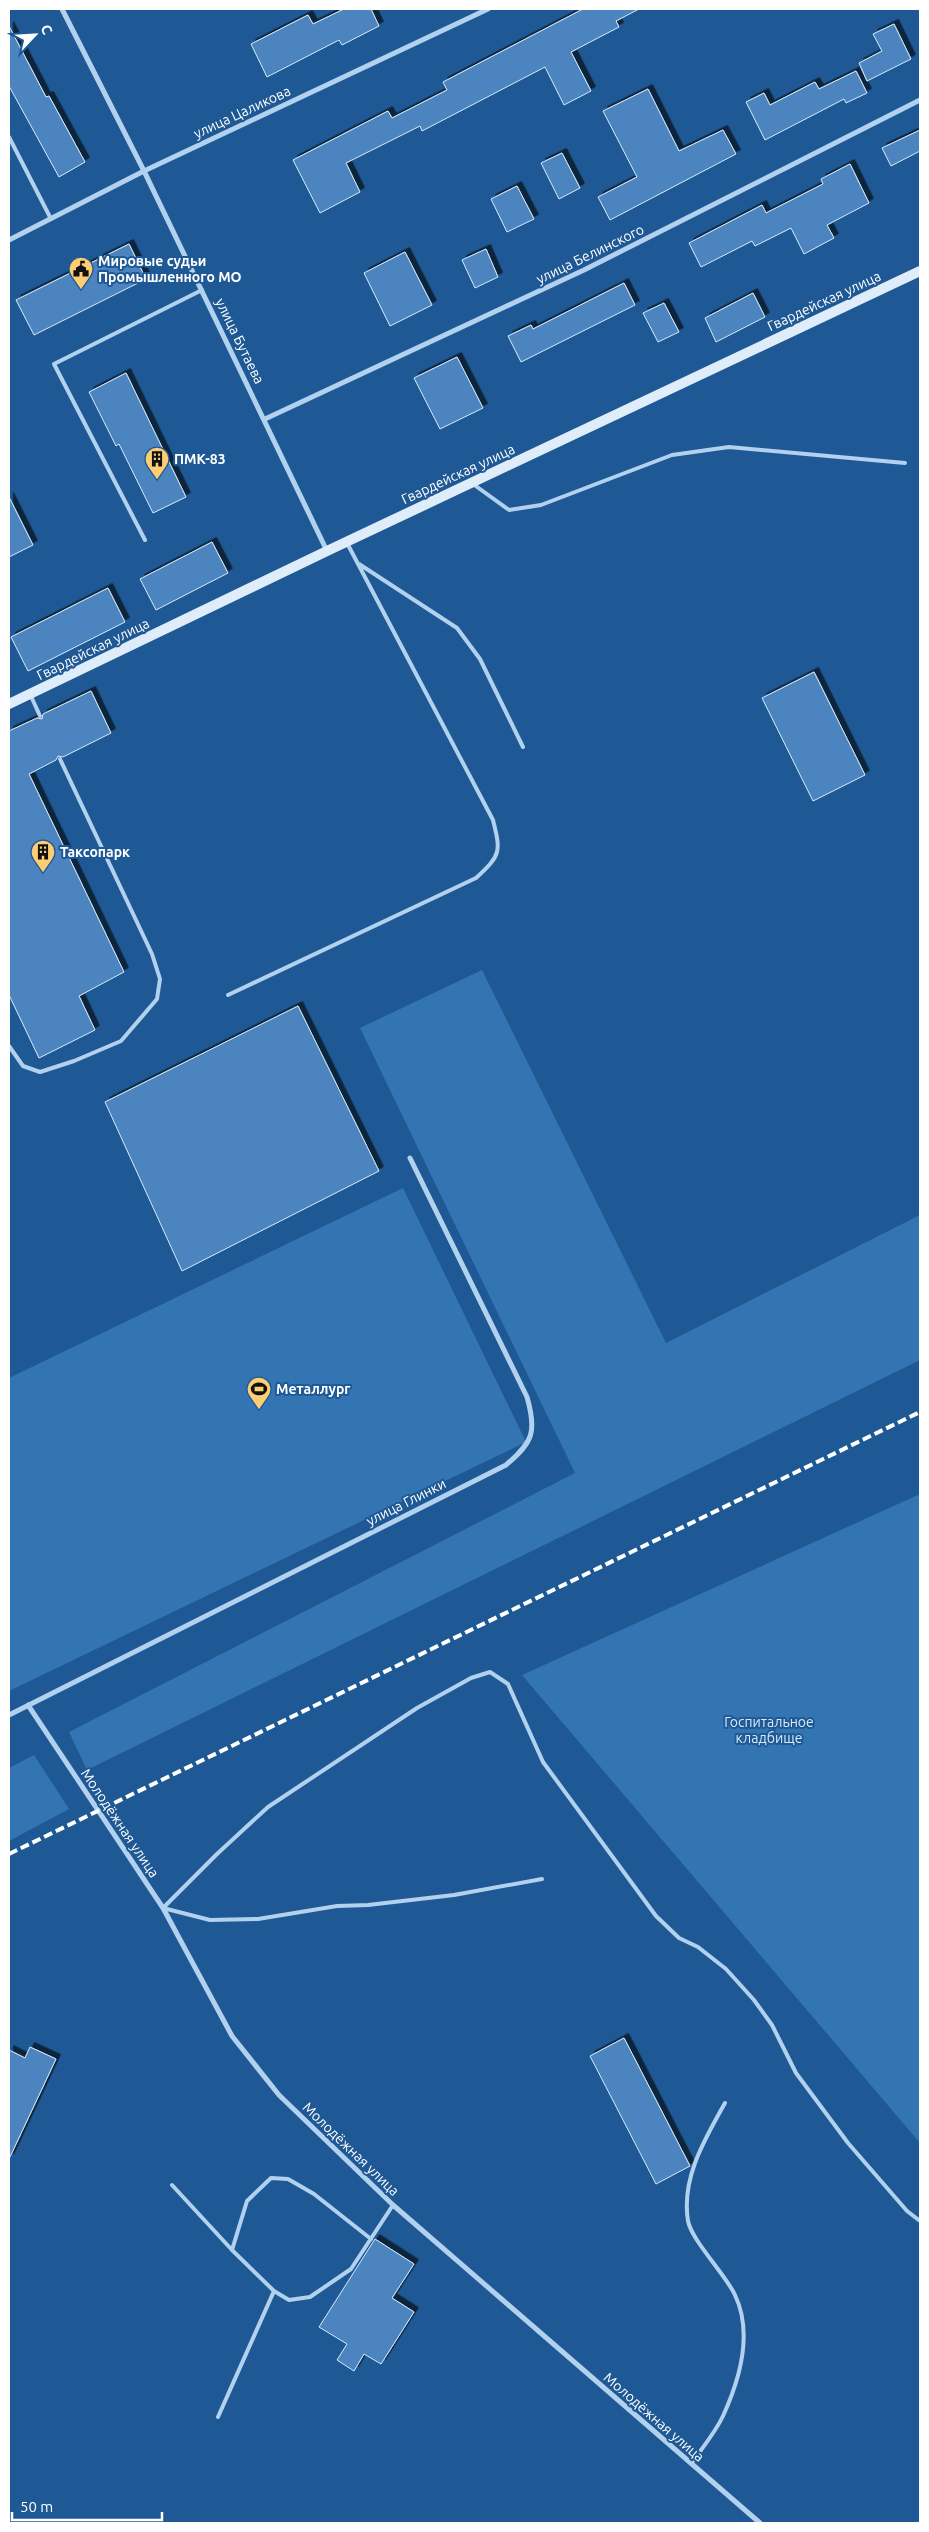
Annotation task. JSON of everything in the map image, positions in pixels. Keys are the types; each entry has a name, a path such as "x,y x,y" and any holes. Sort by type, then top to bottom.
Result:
{"street":[{"name":"улица Бутаева","path":"62,9 144,171 327,551"},
{"name":"улица Цаликова","path":"9,240 144,171 488,9"},
{"name":"улица Белинского","path":"265,419 584,270 920,100"},
{"name":"Гвардейская улица","path":"9,704 327,551 920,271"},
{"name":"улица Глинки","path":"9,1715 506,1465 524,1450 531,1436 533,1417 527,1397 410,1158"},
{"name":"Молодёжная улица","path":"28,1705 163,1908 232,2036 279,2095 393,2205 760,2523"}],"lane":[{"path":"9,139 51,219"},
{"path":"145,540 54,364 202,290"},
{"path":"471,483 509,510 541,504 672,455 729,447 905,463"},
{"path":"228,995 476,878 494,862 497,853 499,845 493,820 346,542"},
{"path":"357,563 457,628 480,659 523,748"},
{"path":"30,694 40,716"},
{"path":"9,1046 23,1066 40,1072 48,1070 121,1041 158,999 160,979 152,954 60,758"},
{"path":"163,1908 268,1807 417,1708 471,1678 490,1672 508,1684 543,1762 656,1916 679,1938 698,1947 726,1969 754,2000 772,2025 796,2073 848,2143 906,2210 920,2221"},
{"path":"163,1908 210,1920 258,1919 337,1906 368,1905 454,1895 542,1879"},
{"path":"691,2464 722,2417 741,2364 745,2331 735,2295 688,2222 687,2191 702,2144 725,2103"},
{"path":"232,2250 247,2201 271,2178 288,2179 314,2194 371,2239"},
{"path":"172,2185 232,2250 274,2291 289,2300 310,2298 351,2269 393,2205"},
{"path":"218,2417 274,2291"}],"green space":[{"path":"482,970 666,1343 920,1215 920,1360 87,1770 69,1732 575,1473 360,1028"},
{"name":"Металлург","path":"403,1188 526,1442 9,1691 9,1378"},
{"name":"Госпитальное кладбище","path":"920,1494 920,2143 522,1675"},
{"path":"34,1755 69,1809 9,1841 9,1768"}],"building":[{"path":"344,9 371,9 379,26 342,45 339,40 267,77 251,44 308,15 313,24"},
{"path":"583,9 639,9 616,21 619,27 571,52 591,91 564,105 545,67 422,131 420,126 346,163 360,192 320,213 293,160 388,111 392,118 447,90 443,82"},
{"path":"894,24 911,59 867,81 859,63 882,51 873,34"},
{"path":"9,26 46,97 49,96 85,162 59,177 9,86"},
{"path":"856,71 867,93 846,103 844,99 765,140 746,102 764,93 770,105 815,82 819,89"},
{"path":"648,89 679,151 723,130 736,154 610,220 598,197 637,177 603,111"},
{"path":"920,130 920,151 891,166 882,148"},
{"path":"562,153 580,188 559,199 541,163"},
{"path":"850,164 869,203 827,225 834,238 804,254 791,228 755,246 752,241 701,267 689,243 762,205 766,213 823,184 821,179"},
{"path":"517,186 534,219 507,232 491,199"},
{"name":"Мировые судьи Промышленного МО","path":"129,244 146,279 34,335 16,300"},
{"path":"486,249 498,277 475,288 462,260"},
{"path":"405,252 432,305 390,326 364,273"},
{"path":"624,283 635,305 521,362 508,336 531,325 533,329"},
{"path":"753,293 765,317 716,342 705,318"},
{"path":"664,303 679,332 658,342 643,313"},
{"path":"457,357 483,408 440,429 414,378"},
{"path":"126,373 186,497 153,513 119,444 116,446 89,392"},
{"path":"9,497 33,545 9,557"},
{"path":"212,542 228,573 156,610 140,579"},
{"path":"108,588 125,622 28,671 11,637"},
{"path":"814,672 865,775 813,801 762,698"},
{"name":"Таксопарк","path":"91,691 111,733 63,757 58,756 56,760 29,774 124,972 79,996 95,1030 39,1058 9,995 9,731 37,718 42,719 43,714"},
{"path":"298,1006 379,1171 182,1271 105,1102"},
{"path":"624,2038 690,2166 656,2184 590,2056"},
{"path":"30,2047 56,2059 9,2159 9,2050 25,2058"},
{"path":"375,2239 414,2264 392,2298 414,2312 381,2364 364,2354 354,2371 337,2360 347,2344 319,2327"}],"railway":[{"path":"9,1854 920,1412"}],"place":[{"name":"Мировые судьи Промышленного МО","path":"81,290"},
{"name":"ПМК-83","path":"157,480"},
{"name":"Таксопарк","path":"43,873"},
{"name":"Металлург","path":"259,1410"}]}
